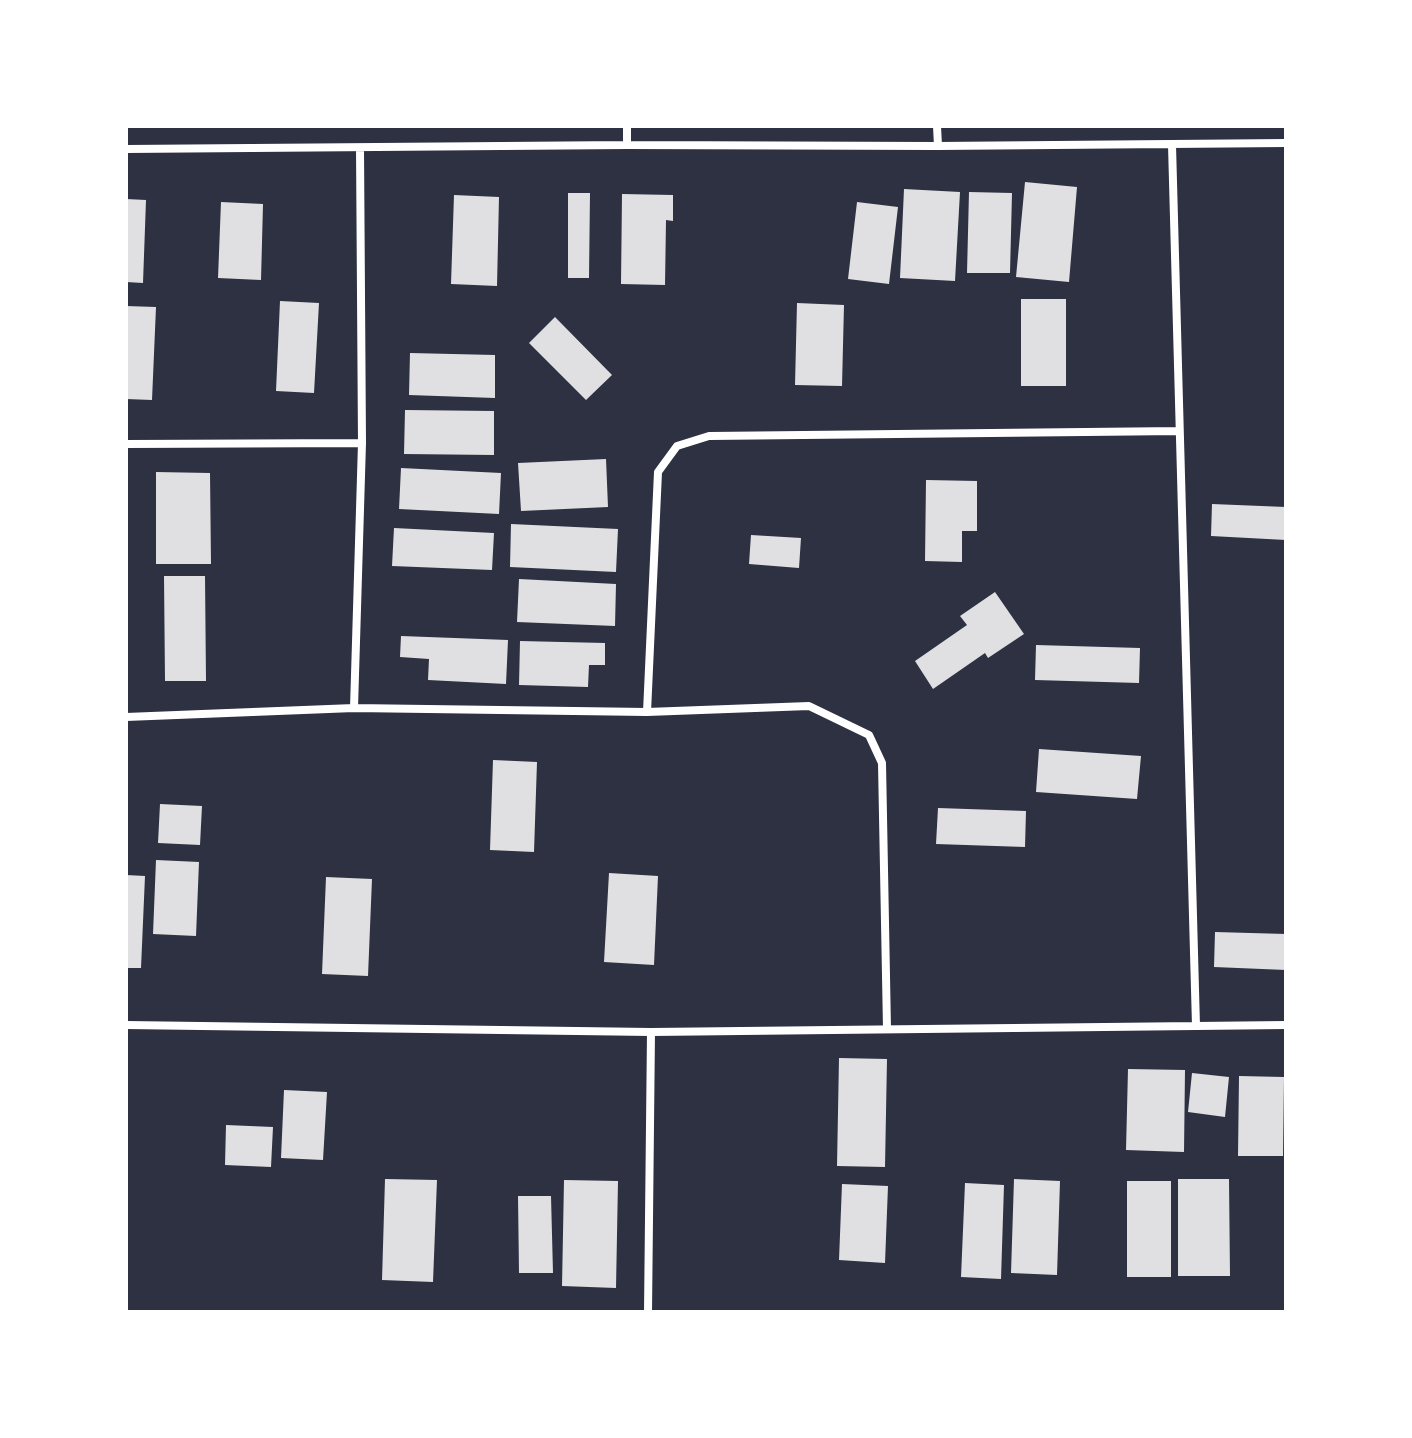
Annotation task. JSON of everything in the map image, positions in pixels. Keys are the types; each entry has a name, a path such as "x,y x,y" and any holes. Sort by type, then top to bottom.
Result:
{"street":[{"path":"627,126 627,145"},
{"path":"937,126 938,146"},
{"path":"126,149 1286,143"},
{"path":"1172,145 1196,1026"},
{"path":"354,708 362,443 360,148"},
{"path":"647,712 658,472 677,446 709,436 1179,431"},
{"path":"126,444 362,443"},
{"path":"126,717 354,708 647,712 809,706 869,735 882,763 887,1029"},
{"path":"126,1025 651,1032 1286,1025"},
{"path":"648,1312 651,1032"}],"building":[{"path":"1025,182 1077,187 1069,282 1016,277"},
{"path":"904,189 960,192 955,281 900,278"},
{"path":"969,192 1012,193 1010,273 967,273"},
{"path":"568,193 590,193 589,278 568,278"},
{"path":"622,194 673,195 673,221 666,220 665,285 621,284"},
{"path":"454,195 499,197 497,286 451,284"},
{"path":"126,199 146,200 143,283 126,282"},
{"path":"221,202 263,204 261,280 218,278"},
{"path":"857,202 898,207 889,284 848,279"},
{"path":"1021,299 1066,299 1066,386 1021,386"},
{"path":"280,301 319,303 314,393 276,391"},
{"path":"797,303 844,305 842,386 795,385"},
{"path":"126,306 156,307 152,400 126,399"},
{"path":"555,317 612,375 586,400 529,343"},
{"path":"410,353 495,355 495,398 409,395"},
{"path":"405,410 494,411 494,455 404,454"},
{"path":"606,459 608,507 521,511 518,463"},
{"path":"401,468 501,473 499,514 399,509"},
{"path":"156,472 210,473 211,564 156,564"},
{"path":"926,480 977,481 977,531 962,531 962,562 925,561"},
{"path":"1212,504 1286,507 1286,540 1211,536"},
{"path":"511,524 618,529 616,572 510,567"},
{"path":"394,528 494,533 492,570 392,566"},
{"path":"751,535 801,538 799,568 749,564"},
{"path":"164,576 205,576 206,681 165,681"},
{"path":"519,579 616,584 615,626 517,622"},
{"path":"995,592 1024,634 988,658 985,653 933,689 915,661 967,625 960,616"},
{"path":"401,636 508,640 506,684 428,680 429,659 400,657"},
{"path":"520,641 605,643 605,665 589,665 588,687 519,685"},
{"path":"1036,645 1140,648 1139,683 1035,680"},
{"path":"1039,749 1141,756 1137,799 1036,792"},
{"path":"493,760 537,762 534,852 490,850"},
{"path":"160,804 202,806 200,845 158,843"},
{"path":"938,808 1026,811 1025,847 936,844"},
{"path":"156,860 199,862 196,936 153,934"},
{"path":"609,873 658,876 654,965 604,962"},
{"path":"126,875 145,876 141,968 126,968"},
{"path":"326,877 372,879 368,976 322,974"},
{"path":"1215,932 1286,934 1286,970 1214,967"},
{"path":"839,1058 887,1059 885,1167 837,1166"},
{"path":"1128,1069 1185,1070 1184,1152 1126,1150"},
{"path":"1192,1073 1229,1077 1225,1117 1188,1112"},
{"path":"1239,1076 1284,1077 1283,1156 1238,1156"},
{"path":"284,1090 327,1092 323,1160 281,1158"},
{"path":"226,1125 273,1127 271,1167 225,1165"},
{"path":"385,1179 437,1180 433,1282 382,1280"},
{"path":"1014,1179 1060,1181 1057,1275 1011,1273"},
{"path":"1178,1179 1229,1179 1230,1276 1178,1276"},
{"path":"564,1180 618,1181 616,1288 562,1286"},
{"path":"1127,1181 1171,1181 1171,1277 1127,1277"},
{"path":"965,1183 1004,1185 1001,1279 961,1277"},
{"path":"842,1184 888,1186 885,1263 839,1260"},
{"path":"518,1196 551,1196 553,1273 519,1273"}]}
